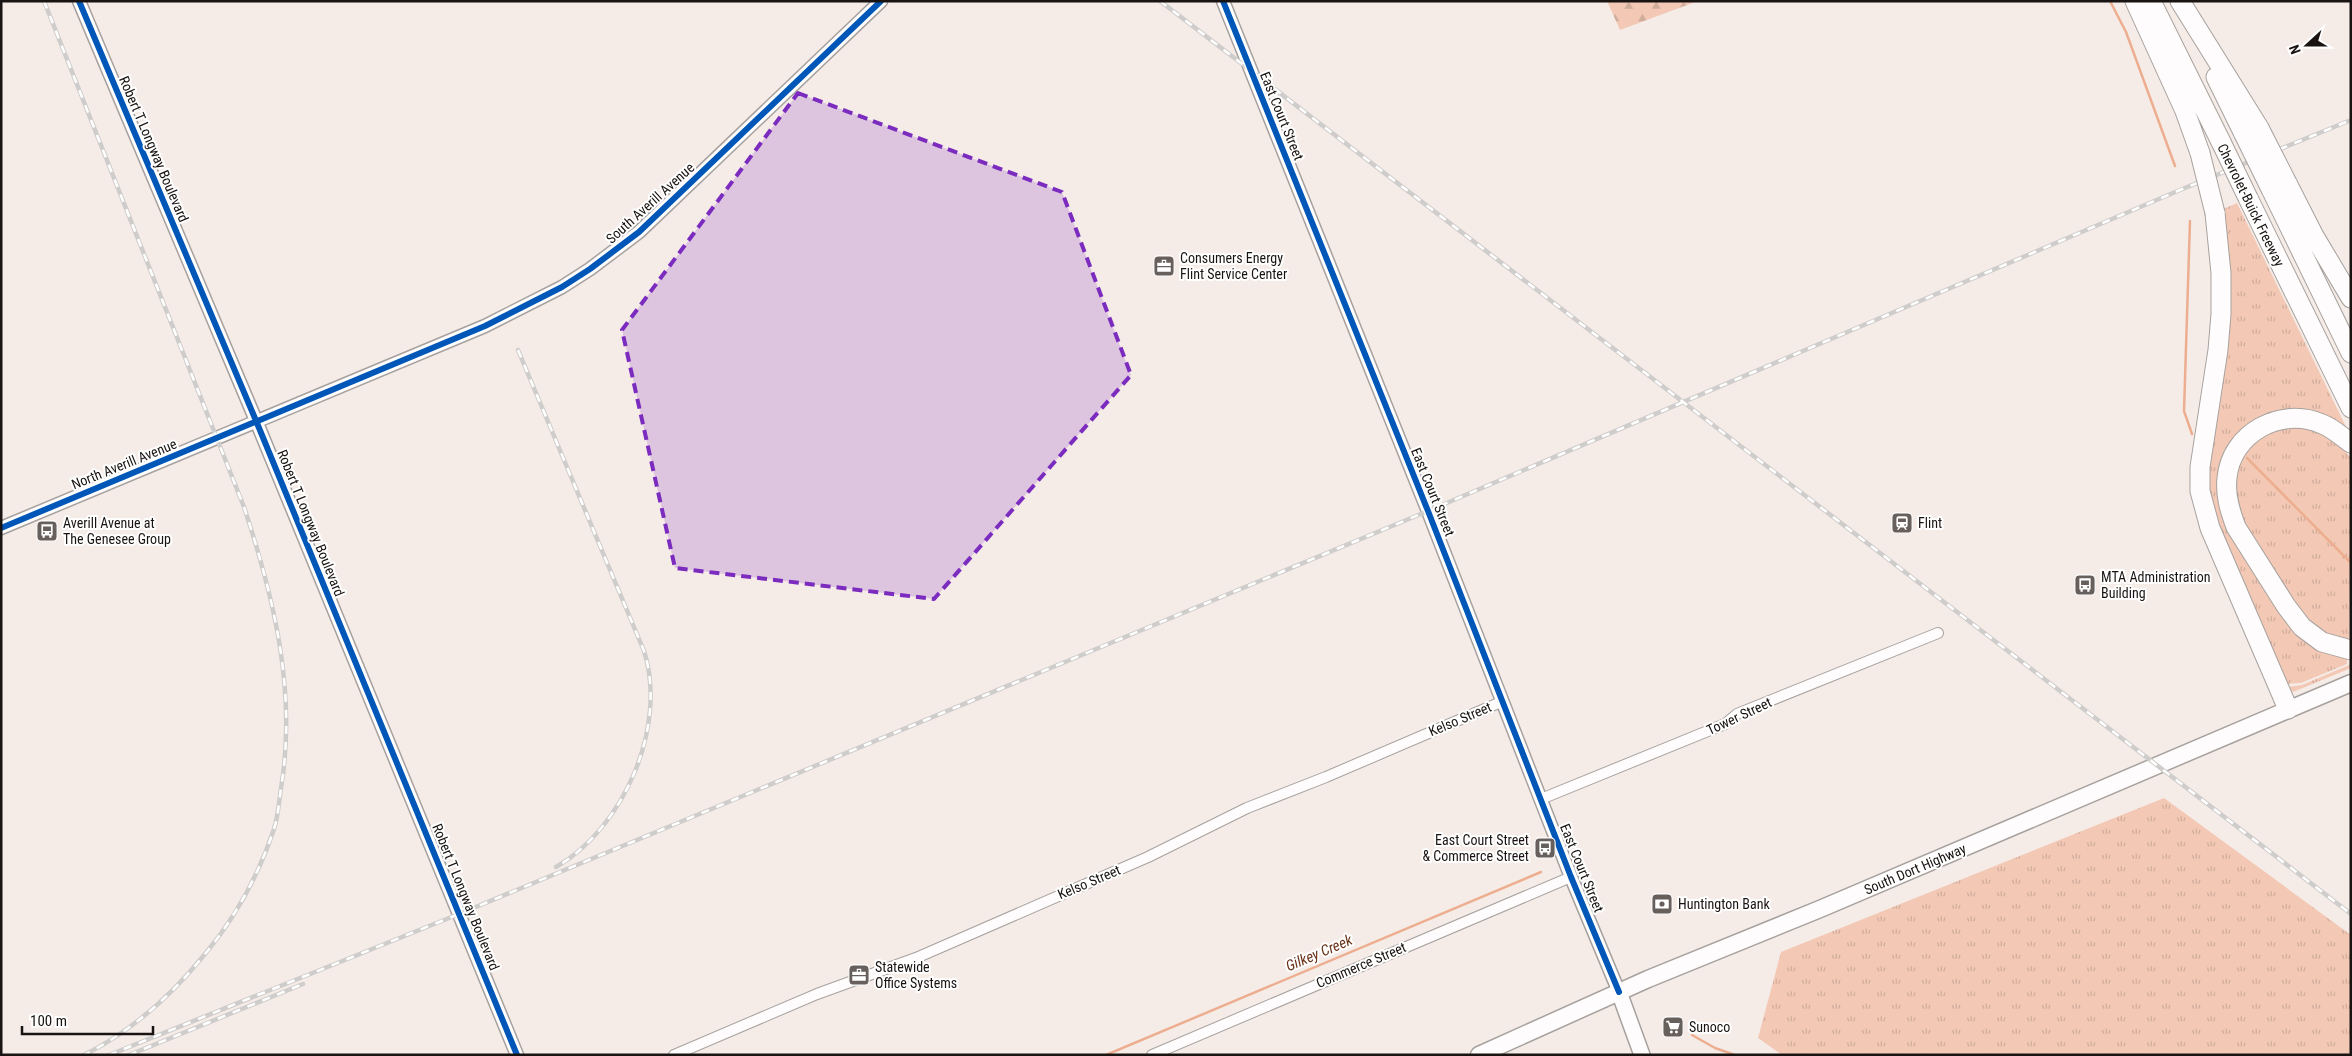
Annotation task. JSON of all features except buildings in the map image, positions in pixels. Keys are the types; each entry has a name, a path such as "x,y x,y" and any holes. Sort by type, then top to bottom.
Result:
{"highway":[{"path":"2135,1 2174,84 2200,153 2215,213 2221,273 2221,314 2218,350 2200,467 2200,491 2210,528 2288,709"},
{"name":"Chevrolet-Buick Freeway","path":"2151,1 2351,408"},
{"name":"Chevrolet-Buick Freeway","path":"2180,1 2279,186 2351,353"},
{"path":"2279,186 2318,243 2351,298"},
{"path":"2351,443 2332,429 2311,420 2288,418 2272,422 2249,436 2235,452 2230,463 2226,489 2236,527 2294,617 2322,642 2351,650"}],"main road":[{"name":"South Dort Highway","path":"1479,1055 1619,992 1829,905 2351,683"},
{"name":"East Court Street","path":"1619,992 1642,1055"}],"street":[{"name":"Robert T Longway Boulevard","path":"79,1 257,422 518,1055"},
{"name":"South Averill Avenue","path":"257,422 510,314 590,270 639,232 670,204 881,1"},
{"name":"East Court Street","path":"1223,1 1428,511 1501,702 1619,992"},
{"name":"North Averill Avenue","path":"1,528 257,422"},
{"name":"Tower Street","path":"1541,799 1725,724 1738,714 1938,633"},
{"name":"Kelso Street","path":"674,1055 817,994 916,958 1148,857 1247,808 1326,777 1501,702"},
{"name":"Commerce Street","path":"1152,1055 1571,877"}],"highlighted area":[{"path":"798,93 1062,192 1131,375 934,599 675,568 622,330"}],"green space":[{"path":"1607,1 1698,1 1620,30"},
{"path":"2237,203 2350,435 2284,414 2222,472 2279,605 2347,656 2347,664 2301,683 2286,684 2218,523 2208,494 2219,211"},
{"path":"2301,426 2329,437 2351,458 2349,643 2322,632 2303,615 2252,538 2238,506 2235,489 2236,473 2243,457 2256,442 2271,430"},
{"path":"2351,656 2351,668 2293,692 2288,687 2302,685 2349,665"},
{"path":"2164,798 2351,935 2351,1055 1782,1055 1758,1038 1781,952"}],"waterway":[{"path":"2110,1 2126,32 2175,166"},
{"path":"2190,221 2184,411 2192,434"},
{"path":"2247,458 2351,563"},
{"name":"Gilkey Creek","path":"1106,1055 1541,872"},
{"name":"Gilkey Creek","path":"1692,1035 1715,1048 1735,1055"}],"railway":[{"path":"44,1 244,507 265,576 273,611 280,646 286,716 285,752 275,824 268,846 245,895 216,940 165,998 119,1035 84,1055"},
{"path":"1160,1 2351,914"},
{"path":"109,1055 459,914 1428,511 2180,190 2351,120"},
{"path":"518,350 644,651 650,680 650,711 645,742 634,772 620,801 602,827 580,850 556,867"},
{"path":"129,1055 303,984"}],"cycle path":[{"path":"79,1 257,423 517,1055"},
{"path":"1,528 485,326 562,287 590,269 639,232 881,1"},
{"path":"1223,1 1428,511 1571,877 1619,992"}],"place":[{"name":"Consumers Energy Flint Service Center","path":"1164,266"},
{"name":"Flint","path":"1902,523"},
{"name":"Averill Avenue at The Genesee Group","path":"47,531"},
{"name":"MTA Administration Building","path":"2085,585"},
{"name":"East Court Street & Commerce Street","path":"1545,848"},
{"name":"Huntington Bank","path":"1662,904"},
{"name":"Statewide Office Systems","path":"859,975"},
{"name":"Sunoco","path":"1673,1027"}]}
